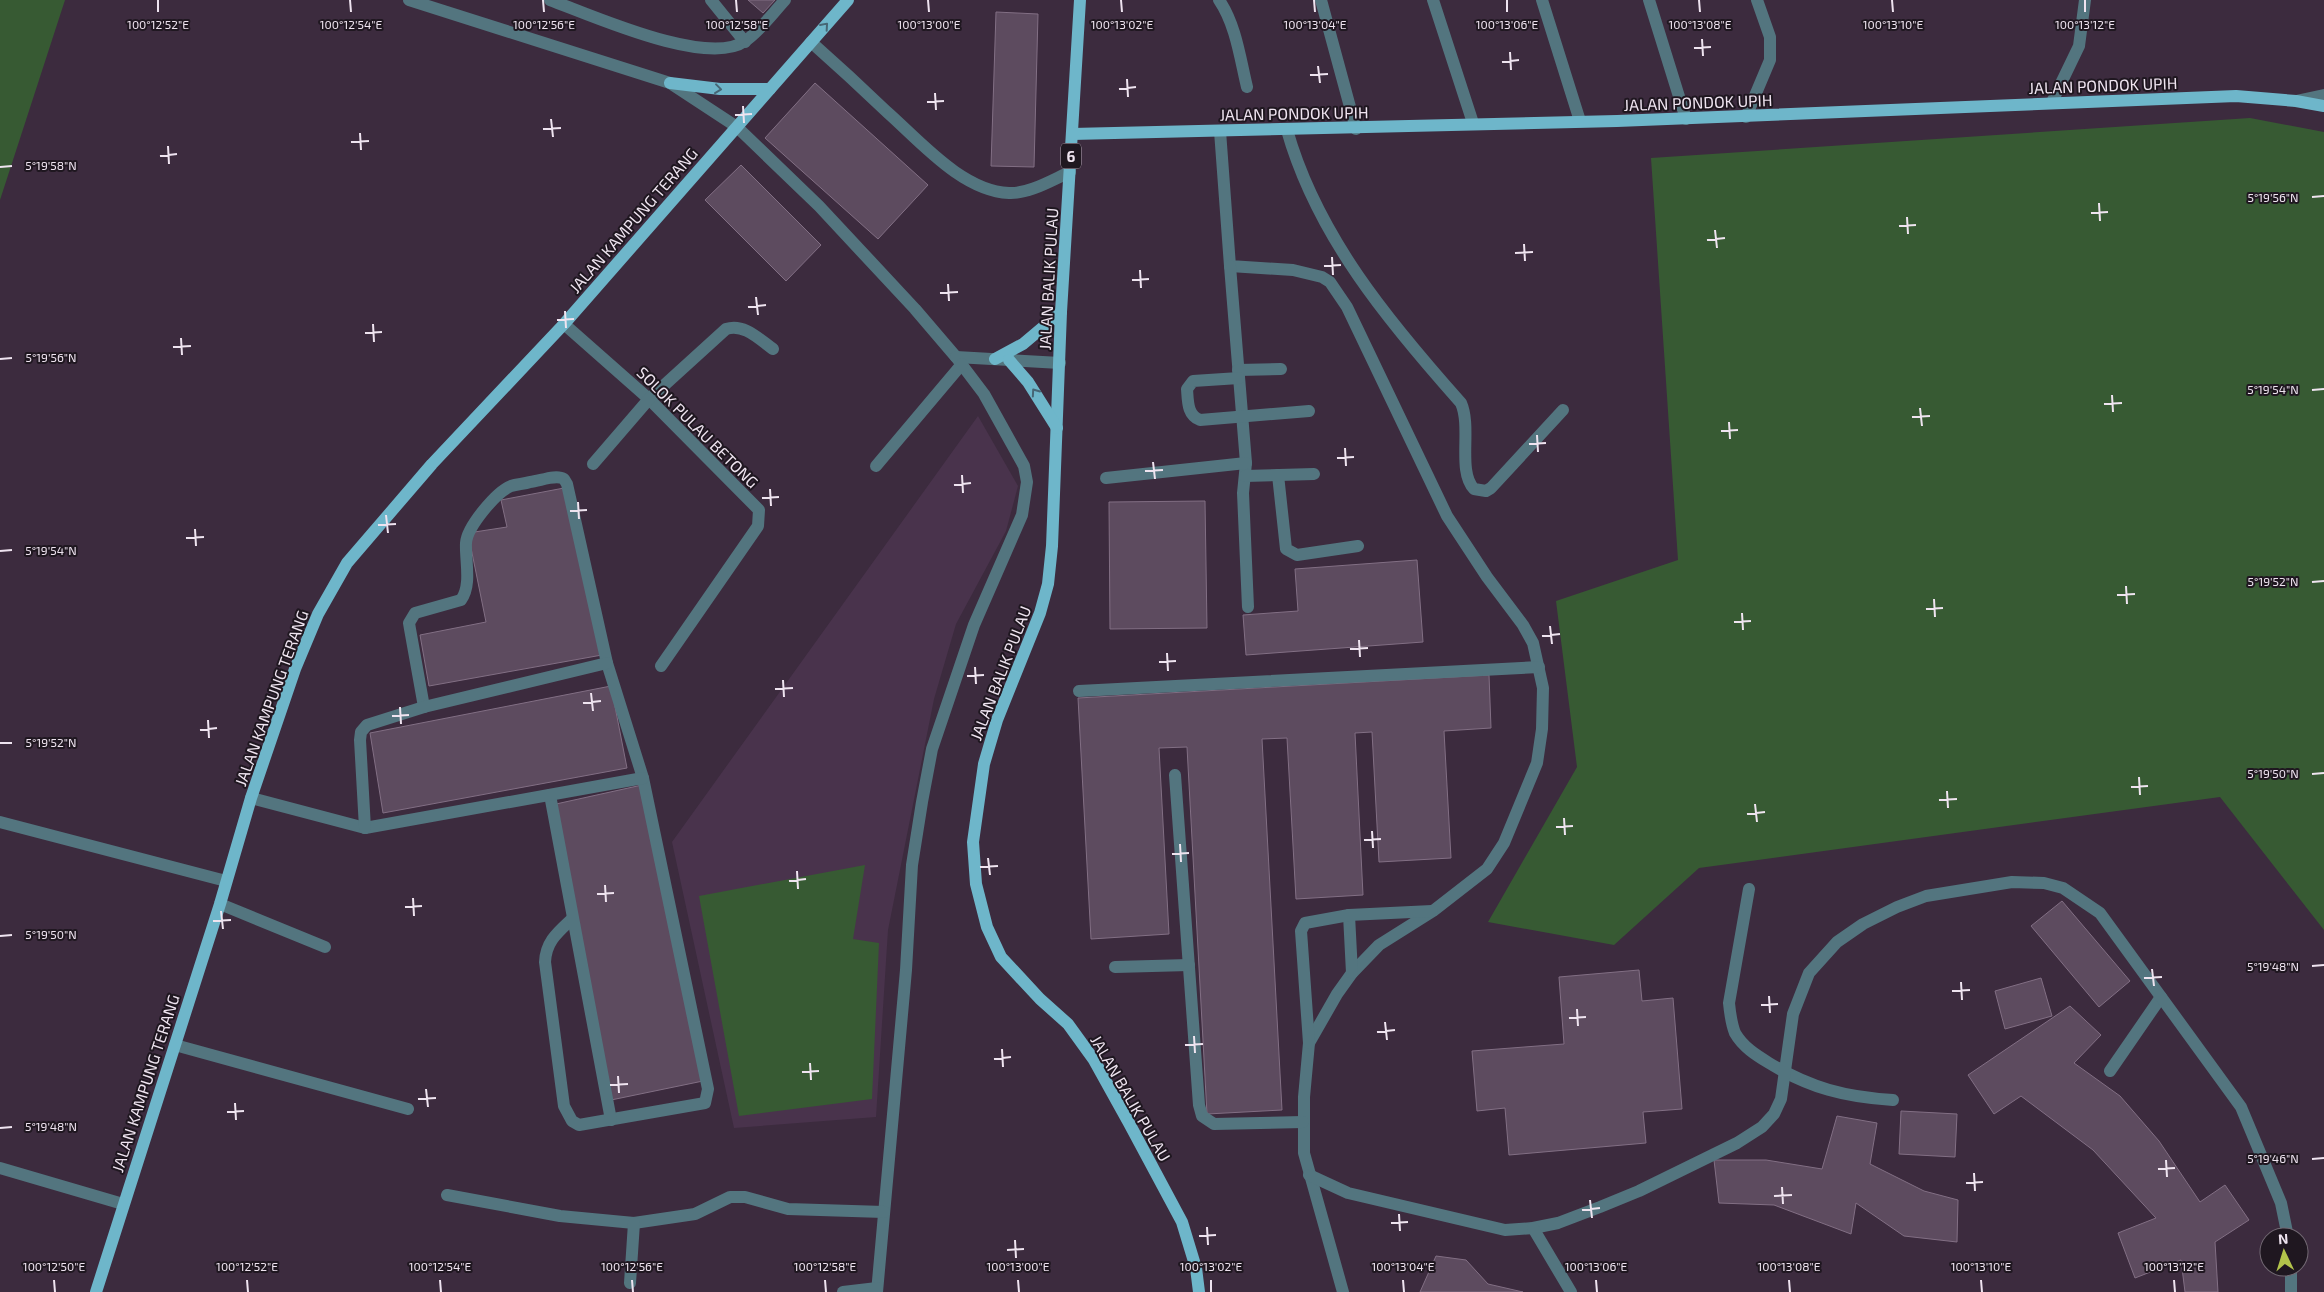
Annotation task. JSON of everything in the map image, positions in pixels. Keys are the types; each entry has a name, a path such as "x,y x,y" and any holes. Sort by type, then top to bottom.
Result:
{"main road":[{"name":"JALAN KAMPUNG TERANG","path":"96,1292 220,904 251,798 299,660 318,614 347,563 432,464 564,324 848,0"},
{"name":"JALAN BALIK PULAU","path":"1080,0 1061,312 1052,546 1048,584 1023,658 996,720 984,764 973,842 976,884 988,927 1001,957 1040,999 1068,1024 1094,1060 1129,1123 1182,1222 1196,1268 1198,1292"},
{"path":"670,83 736,90 770,89"},
{"name":"JALAN PONDOK UPIH","path":"1072,134 1686,119 2052,102 2236,96 2296,100 2324,106"},
{"path":"995,359 1023,344 1061,312"},
{"path":"1009,360 1028,382 1057,428"}],"street":[{"path":"409,0 670,83 737,126 819,206 915,309 959,360 984,394 1024,466 1027,482 1022,515 974,625 932,749 912,865 906,970 877,1290 843,1292"},
{"path":"550,0 677,45 693,48 720,49 733,47 745,42 786,0"},
{"path":"711,0 745,42"},
{"path":"1219,0 1225,8 1234,35 1247,87"},
{"path":"1321,0 1356,128"},
{"path":"1433,0 1473,123"},
{"path":"1542,0 1580,121"},
{"path":"1649,0 1686,119"},
{"path":"1746,116 1770,60 1770,37 1758,0"},
{"path":"2052,102 2080,46 2084,0"},
{"path":"811,42 944,164 977,184 995,192 1011,193 1030,189 1070,172"},
{"path":"2296,100 2324,95"},
{"path":"1287,130 1306,185 1344,254 1385,314 1461,403 1466,420 1466,477 1474,489 1486,491 1491,488 1563,410"},
{"path":"1220,131 1242,417 1248,608"},
{"path":"1230,266 1308,272 1330,282 1347,307 1447,516 1533,642 1540,667 1543,688 1542,729 1536,763 1504,842 1487,869 1433,911 1379,945 1352,973 1336,994 1309,1043"},
{"name":"SOLOK PULAU BETONG","path":"564,324 650,400 759,510 758,526 661,666"},
{"path":"593,464 650,400 726,329 732,327 745,329 773,349"},
{"path":"959,360 995,359 1060,363"},
{"path":"876,466 959,360"},
{"path":"1281,369 1193,381 1187,389 1190,411 1196,418 1309,412"},
{"path":"1106,478 1245,470 1278,474 1314,474"},
{"path":"1278,474 1286,549 1297,554 1358,546"},
{"path":"424,707 410,629 412,616 415,613 461,600 466,590 466,540 468,532 483,512 502,492 511,486 561,477 567,484 607,663 643,778 708,1095 705,1103 579,1125 572,1120 564,1106 545,962 545,954 553,936 571,920"},
{"path":"364,828 360,740 361,732 367,725 424,707 607,663"},
{"path":"1079,691 1540,667"},
{"path":"1175,775 1199,1105 1202,1116 1214,1124 1302,1122"},
{"path":"251,798 364,828 643,778"},
{"path":"550,795 571,920 611,1120"},
{"path":"0,822 226,881"},
{"path":"1309,1174 1348,1193 1473,1224 1505,1230 1533,1228 1558,1222 1639,1191 1750,1136 1774,1114 1781,1099 1793,1014 1808,973 1837,942 1863,924 1926,896 2012,882 2044,883 2063,888 2100,913 2241,1107 2281,1203 2286,1227"},
{"path":"1749,889 1730,1003 1731,1019 1735,1033 1752,1053 1785,1073 1818,1088 1865,1098 1893,1100"},
{"path":"220,904 325,948"},
{"path":"1343,1292 1304,1154 1302,1122 1309,1043 1302,926 1310,920 1349,915 1433,911"},
{"path":"1349,915 1352,973"},
{"path":"1116,967 1189,965"},
{"path":"2110,1072 2161,997"},
{"path":"175,1045 408,1110"},
{"path":"0,1168 123,1204"},
{"path":"447,1195 560,1216 634,1224 695,1214 730,1197 746,1197 788,1209 884,1212"},
{"path":"630,1283 634,1224"},
{"path":"1533,1228 1571,1292"},
{"path":"2291,1277 2291,1292"}],"shaded area":[{"path":"978,416 1018,486 1006,531 956,624 934,699 888,930 876,1117 734,1128 672,842"}],"green space":[{"path":"0,0 65,0 0,200"},
{"path":"2250,118 2324,132 2324,930 2220,797 1699,868 1614,945 1488,922 1577,767 1556,601 1678,560 1651,158"},
{"path":"865,865 853,939 879,943 872,1099 739,1116 699,896"}],"building":[{"path":"748,0 775,0 763,13"},
{"path":"996,12 1038,14 1034,167 991,166"},
{"path":"815,83 928,185 878,239 765,138"},
{"path":"741,165 821,245 786,281 705,200"},
{"path":"564,488 602,655 429,686 420,635 486,622 468,533 507,527 501,500"},
{"path":"1205,501 1207,628 1110,629 1109,502"},
{"path":"1417,560 1423,642 1246,655 1243,615 1298,611 1295,569"},
{"path":"1489,675 1491,728 1444,731 1451,858 1379,862 1372,732 1355,733 1363,895 1296,899 1287,738 1262,739 1282,1110 1207,1114 1187,747 1159,748 1169,934 1091,939 1078,698"},
{"path":"611,686 627,768 383,813 370,733"},
{"path":"642,785 703,1081 611,1100 556,804"},
{"path":"2062,901 2130,981 2099,1007 2031,926"},
{"path":"1639,970 1642,1001 1673,998 1682,1109 1643,1112 1646,1143 1509,1155 1505,1108 1477,1111 1472,1051 1564,1044 1559,977"},
{"path":"2041,978 2052,1016 2005,1029 1995,991"},
{"path":"2070,1006 2101,1035 2074,1063 2120,1096 2159,1141 2200,1202 2225,1185 2249,1220 2215,1242 2218,1292 2185,1292 2181,1260 2135,1278 2118,1233 2156,1218 2093,1150 2021,1096 1994,1114 1968,1075"},
{"path":"1901,1111 1957,1114 1955,1157 1899,1154"},
{"path":"1837,1116 1877,1123 1870,1164 1924,1191 1958,1200 1957,1242 1904,1236 1856,1203 1851,1234 1774,1205 1719,1203 1714,1160 1766,1160 1822,1169"},
{"path":"1436,1256 1466,1260 1488,1284 1523,1292 1420,1292"}]}
